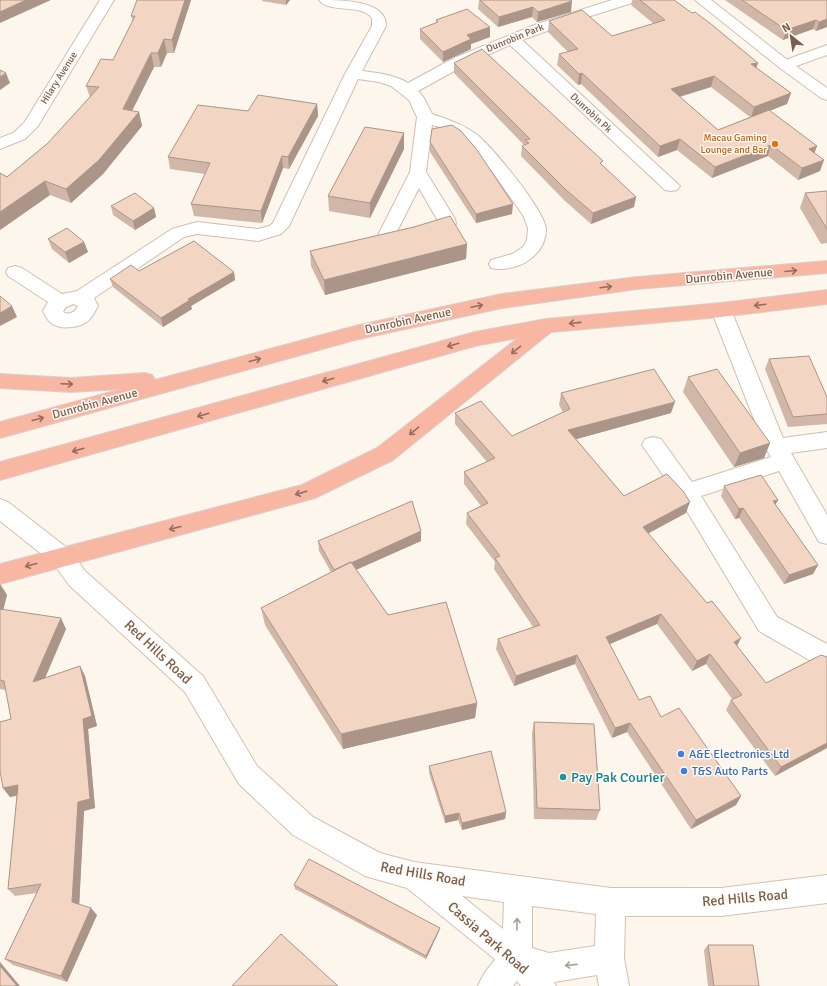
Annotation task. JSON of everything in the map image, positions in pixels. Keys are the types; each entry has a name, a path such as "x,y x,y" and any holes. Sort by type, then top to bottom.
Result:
{"highway":[{"name":"Dunrobin Avenue","path":"0,430 355,333 502,301 638,283 827,268"},
{"path":"3,470 475,339 546,326 721,310 827,298"},
{"path":"0,574 307,492 385,454 546,326"},
{"path":"0,381 71,385 132,381 218,370"}],"street":[{"name":"Hilary Avenue","path":"0,144 25,132 30,126 107,0"},
{"path":"15,272 60,301 55,306 53,311 55,316 60,320 67,321 82,316 87,311 88,306 86,301 80,298 173,236 197,228 258,235 275,230 280,226 381,20 380,16 366,4 334,3 326,0"},
{"name":"Dunrobin Park","path":"408,90 438,72 512,39 543,27 627,0"},
{"path":"702,0 827,95"},
{"name":"Dunrobin Pk","path":"512,39 671,186"},
{"path":"786,65 827,50"},
{"path":"354,74 381,78 397,83 408,90 416,98 425,117 418,172 376,242 409,235 448,224 418,172"},
{"path":"425,117 450,125 471,138 497,166 532,214 537,228 536,241 529,250 518,258 498,264"},
{"path":"721,310 780,454 827,535"},
{"path":"687,492 780,454 827,440"},
{"path":"653,445 687,492 768,624 827,657"},
{"name":"Red Hills Road","path":"0,508 62,557 78,578 194,684 248,774 303,826 375,866 414,876 610,902 721,902 827,889"},
{"name":"Cassia Park Road","path":"414,876 517,959 541,986"},
{"path":"493,986 517,959 518,889"},
{"path":"610,902 609,958 614,986"},
{"path":"517,959 549,968 575,965 609,958"}],"building":[{"path":"0,0 26,0 0,12"},
{"path":"137,0 185,0 172,40 164,39 158,53 151,53 123,109 139,112 99,160 66,189 45,181 0,212 0,173 7,177 48,143 99,87 86,86 101,59 113,60 135,16 131,16"},
{"path":"480,0 572,1 538,12 533,7 499,17"},
{"path":"640,0 674,0 692,13 695,12 758,63 751,64 791,93 754,107 714,76 671,89 718,130 769,110 817,146 809,149 824,160 802,168 771,145 715,167 680,139 660,146 582,73 579,74 559,54 578,49 549,21 582,10 612,36 665,20"},
{"path":"742,0 827,0 827,19 819,22 816,20 786,30"},
{"path":"467,9 490,27 467,35 471,39 443,52 420,29 438,22 436,20"},
{"path":"482,49 603,161 600,163 636,197 593,213 565,189 522,146 529,143 525,140 530,139 454,63"},
{"path":"0,70 6,73 0,77"},
{"path":"258,95 317,104 288,157 282,156 261,211 191,204 210,163 168,157 198,105 248,111"},
{"path":"452,125 461,131 477,150 513,204 476,214 430,142 432,129"},
{"path":"365,127 404,133 370,203 328,196"},
{"path":"827,191 827,229 805,193"},
{"path":"135,193 154,208 133,221 111,206"},
{"path":"450,216 467,244 324,280 310,251 414,227"},
{"path":"67,228 84,242 65,252 48,239"},
{"path":"194,241 234,272 188,299 190,300 161,318 110,279 131,265 139,271"},
{"path":"0,296 12,306 0,313"},
{"path":"809,356 827,397 827,414 793,417 769,359"},
{"path":"654,369 675,402 568,430 624,496 667,474 683,491 690,502 643,527 707,603 712,601 741,638 734,642 766,683 821,655 827,657 827,743 781,767 731,700 742,695 710,654 697,661 661,614 606,637 639,700 650,696 661,717 679,708 741,796 696,820 630,723 615,728 577,655 516,676 498,639 540,625 495,558 500,556 467,513 488,503 464,472 495,458 455,413 481,401 512,436 570,409 561,393"},
{"path":"717,369 770,443 740,453 688,377"},
{"path":"761,475 778,500 773,501 818,565 789,575 743,508 739,509 724,486"},
{"path":"412,501 421,531 334,570 318,541"},
{"path":"351,562 388,615 446,602 477,703 341,734 261,608"},
{"path":"0,609 61,618 33,682 80,666 92,716 83,719 90,799 78,802 72,902 91,908 61,976 5,959 41,884 8,889 18,785 3,788 0,771 0,722 11,719 4,681 0,680"},
{"name":"Pay Pak Courier","path":"534,722 594,724 600,810 537,808"},
{"path":"491,751 506,812 462,823 459,813 445,816 429,766"},
{"path":"309,859 440,928 426,956 294,885"},
{"path":"281,934 338,986 232,986"},
{"path":"708,945 753,945 759,986 714,986"},
{"path":"0,966 17,986 0,986"}],"place":[{"name":"Macau Gaming Lounge and Bar","path":"775,144"},
{"name":"A&E Electronics Ltd","path":"681,754"},
{"name":"T&S Auto Parts","path":"684,771"},
{"name":"Pay Pak Courier","path":"563,777"}]}
